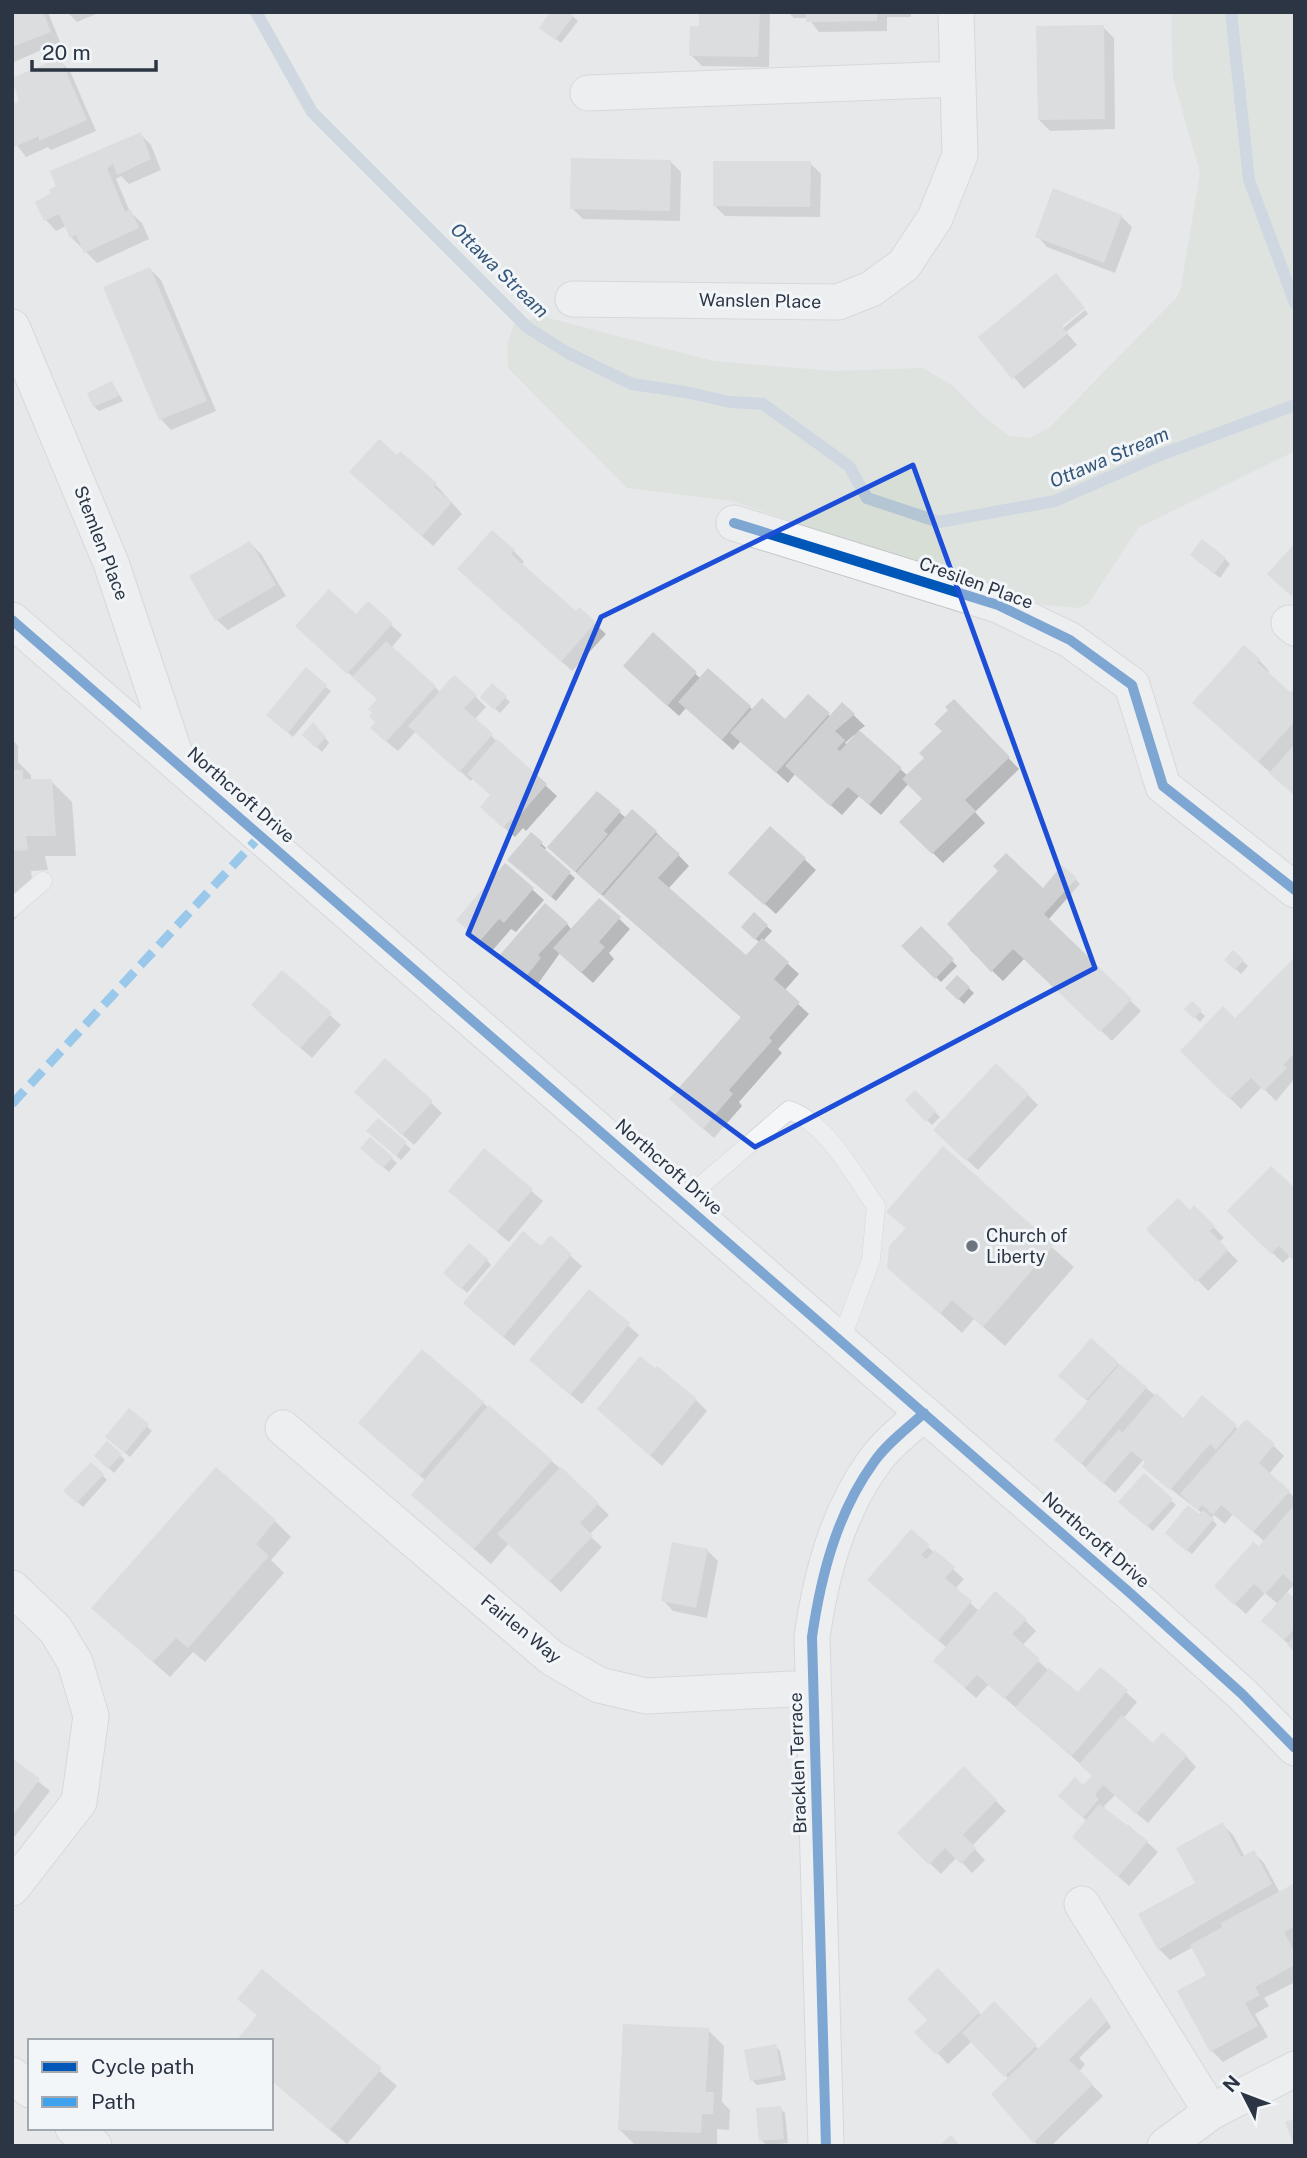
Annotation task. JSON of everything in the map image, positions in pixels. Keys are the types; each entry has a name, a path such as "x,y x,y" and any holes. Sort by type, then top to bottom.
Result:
{"street":[{"name":"Wanslen Place","path":"573,299 838,302 871,289 904,265 935,218 960,155 956,12"},
{"path":"588,93 956,79"},
{"name":"Stemlen Place","path":"12,327 111,563 177,763"},
{"name":"Cresilen Place","path":"734,523 998,605 1070,640 1132,685 1163,786 1295,890"},
{"name":"Northcroft Drive","path":"12,620 841,1340 1242,1693 1295,1748"},
{"name":"Bracklen Terrace","path":"826,2146 812,1637 821,1580 850,1500 876,1459 924,1413"},
{"name":"Fairlen Way","path":"283,1428 552,1658 599,1685 646,1696 813,1688"},
{"path":"12,1588 55,1629 75,1661 91,1716 79,1802 12,1888"},
{"path":"1082,1904 1211,2112"},
{"path":"1165,2146 1211,2112 1295,2069"},
{"path":"12,2075 28,2088"},
{"path":"76,2130 93,2146"}],"lane":[{"path":"12,908 43,881"},
{"path":"682,1202 789,1110 802,1114 826,1136 876,1206 871,1260 841,1340"}],"highlighted area":[{"path":"913,465 1095,968 755,1147 468,934 601,617"}],"shaded area":[{"path":"1171,12 1295,12 1295,451 1138,528 1089,603 1080,608 1034,604 732,501 627,488 508,368 507,346 514,324 541,316 713,361 833,371 923,368 952,385 983,416 1009,436 1030,438 1050,427 1177,297 1181,287 1200,173 1173,79"}],"building":[{"path":"12,12 43,12 51,32 12,47"},
{"path":"550,12 574,15 555,40 539,28"},
{"path":"699,12 760,12 758,57 689,56 690,26 699,26"},
{"path":"806,12 877,12 877,21 806,22"},
{"path":"1104,25 1105,119 1038,120 1036,26"},
{"path":"60,58 87,120 39,141 39,136 14,147 12,104 19,101 12,78"},
{"path":"141,132 151,159 117,175 113,164 107,168 125,212 131,210 139,228 84,253 76,235 70,238 59,214 44,221 35,202 51,193 49,190 56,186 50,171"},
{"path":"571,158 671,160 670,211 570,209"},
{"path":"713,161 811,161 810,207 713,206"},
{"path":"1053,188 1122,215 1104,263 1035,237"},
{"path":"150,267 207,401 159,420 103,287"},
{"path":"1056,273 1085,308 1061,327 1068,333 1012,379 978,337"},
{"path":"112,381 119,396 93,407 87,393"},
{"path":"379,439 397,455 400,451 437,483 434,487 452,502 422,536 349,472"},
{"path":"492,530 515,550 511,554 576,611 579,607 596,622 561,662 457,569"},
{"path":"1202,539 1226,558 1214,574 1190,555"},
{"path":"250,541 276,585 215,621 189,576"},
{"path":"1295,543 1295,591 1291,596 1267,574"},
{"path":"329,589 356,614 368,601 393,623 347,674 295,626"},
{"path":"653,632 697,672 667,706 623,666"},
{"path":"386,641 436,686 386,742 370,728 375,722 369,716 372,713 368,709 377,699 352,677"},
{"path":"1244,645 1260,659 1257,662 1290,692 1295,690 1295,721 1258,762 1192,703"},
{"path":"306,667 327,685 288,733 266,715"},
{"path":"708,668 751,706 722,740 678,702"},
{"path":"454,675 477,695 464,708 493,734 459,772 408,726"},
{"path":"492,683 507,696 494,710 480,697"},
{"path":"808,694 830,713 776,773 730,733 762,698 785,719"},
{"path":"954,699 1010,757 965,800 976,811 932,854 899,822 922,799 902,779 924,758 919,753 942,731 934,724 948,710 945,707"},
{"path":"842,702 855,714 835,731 845,740 837,749 840,751 859,730 902,768 869,805 848,787 830,806 785,766"},
{"path":"313,722 326,737 316,748 302,735"},
{"path":"497,739 547,784 514,822 511,819 503,828 480,807 490,795 467,774"},
{"path":"1295,744 1295,796 1269,773"},
{"path":"12,770 23,770 23,779 52,779 56,836 26,836 28,850 12,851"},
{"path":"597,791 621,811 604,831 608,834 575,872 547,847"},
{"path":"632,809 657,831 601,895 576,873"},
{"path":"770,826 806,858 764,905 728,873"},
{"path":"531,832 543,842 540,845 571,872 551,897 507,860"},
{"path":"657,834 680,854 658,878 746,955 762,938 789,962 774,979 800,1002 769,1038 772,1041 729,1090 733,1094 703,1129 669,1099 741,1017 603,896"},
{"path":"1006,853 1043,888 1062,865 1077,878 1044,914 1132,999 1100,1032 1013,949 991,972 947,924 998,871 993,866"},
{"path":"505,863 534,888 504,923 499,919 480,941 456,920"},
{"path":"599,898 621,917 599,942 605,947 581,973 553,948"},
{"path":"545,903 568,923 538,955 541,958 524,979 498,957"},
{"path":"754,912 768,925 755,940 741,927"},
{"path":"921,926 954,959 935,979 901,946"},
{"path":"1233,950 1244,960 1235,970 1224,960"},
{"path":"1295,957 1295,1053 1283,1065 1287,1068 1264,1091 1251,1078 1229,1099 1180,1051 1223,1006 1235,1018"},
{"path":"282,970 332,1013 300,1048 251,1005"},
{"path":"957,975 970,987 958,1000 945,988"},
{"path":"1192,1001 1202,1010 1194,1019 1184,1009"},
{"path":"385,1058 433,1101 402,1135 354,1092"},
{"path":"996,1063 1029,1094 966,1161 933,1130"},
{"path":"915,1090 936,1111 926,1122 905,1100"},
{"path":"378,1118 407,1142 396,1156 366,1131"},
{"path":"370,1137 393,1157 383,1168 360,1148"},
{"name":"Church of Liberty","path":"943,1146 1054,1245 983,1327 952,1300 940,1314 887,1268 889,1246 906,1228 886,1212"},
{"path":"484,1148 533,1189 497,1232 448,1191"},
{"path":"1271,1166 1295,1188 1295,1262 1279,1246 1271,1254 1227,1211"},
{"path":"1178,1198 1190,1210 1194,1205 1215,1226 1210,1231 1228,1250 1196,1282 1146,1229"},
{"path":"523,1231 541,1246 550,1235 572,1254 503,1337 463,1303"},
{"path":"469,1243 488,1259 461,1289 443,1273"},
{"path":"589,1289 630,1323 570,1395 529,1360"},
{"path":"1091,1338 1119,1363 1086,1400 1058,1376"},
{"path":"422,1349 484,1402 419,1476 358,1423"},
{"path":"640,1356 655,1368 657,1366 697,1399 650,1456 597,1409"},
{"path":"1120,1364 1147,1387 1081,1464 1054,1440"},
{"path":"1156,1393 1183,1418 1202,1395 1237,1425 1216,1450 1210,1444 1170,1490 1142,1467 1145,1462 1131,1451 1103,1484 1085,1468 1119,1429 1122,1433"},
{"path":"489,1405 552,1460 474,1549 411,1495"},
{"path":"129,1408 149,1424 125,1453 105,1437"},
{"path":"1246,1419 1275,1444 1259,1463 1290,1491 1253,1532 1221,1505 1213,1515 1202,1505 1198,1510 1180,1494"},
{"path":"107,1441 122,1454 108,1469 94,1456"},
{"path":"91,1462 104,1474 77,1503 63,1491"},
{"path":"216,1467 276,1520 256,1544 269,1556 188,1648 176,1638 153,1662 91,1608"},
{"path":"561,1467 599,1503 580,1523 593,1536 549,1582 497,1534"},
{"path":"1144,1473 1173,1499 1147,1527 1118,1502"},
{"path":"1295,1504 1295,1585 1283,1574 1265,1594 1254,1584 1234,1605 1214,1586 1253,1542 1259,1546"},
{"path":"1188,1505 1199,1514 1203,1510 1214,1519 1186,1551 1165,1533"},
{"path":"911,1529 930,1545 921,1555 926,1559 935,1550 955,1567 945,1578 972,1601 938,1641 867,1580"},
{"path":"672,1542 708,1549 696,1608 661,1601"},
{"path":"995,1591 1027,1619 1012,1634 1040,1659 1004,1699 977,1675 965,1688 933,1661"},
{"path":"1287,1592 1295,1598 1295,1628 1284,1640 1261,1621"},
{"path":"1295,1635 1295,1652 1287,1645"},
{"path":"1100,1667 1128,1690 1072,1756 1015,1708 1049,1668 1078,1692"},
{"path":"1122,1715 1153,1743 1162,1732 1187,1755 1136,1814 1103,1785 1095,1795 1099,1799 1083,1818 1058,1796 1075,1777 1083,1785 1092,1776 1079,1764"},
{"path":"12,1758 40,1779 12,1816"},
{"path":"964,1766 997,1800 963,1835 976,1848 961,1864 945,1848 929,1865 897,1833"},
{"path":"1099,1804 1148,1841 1118,1877 1072,1837"},
{"path":"1223,1822 1241,1857 1254,1850 1272,1884 1158,1950 1138,1914 1195,1883 1176,1848"},
{"path":"1295,1883 1295,1926 1284,1932 1295,1953 1295,1965 1255,1987 1260,1995 1245,2003 1258,2026 1210,2052 1177,1991 1206,1975 1190,1945 1222,1927 1221,1923"},
{"path":"938,1968 980,2012 936,2055 914,2032 927,2020 907,1999"},
{"path":"262,1969 382,2068 330,2130 273,2082 273,2039 238,2039 257,2015 237,1999"},
{"path":"1091,1997 1107,2021 1069,2060 1093,2084 1033,2143 991,2094"},
{"path":"994,2001 1037,2045 1004,2077 962,2033"},
{"path":"623,2024 709,2028 706,2092 714,2092 713,2114 702,2114 701,2133 618,2130"},
{"path":"776,2044 782,2075 750,2081 744,2050"},
{"path":"781,2106 784,2139 759,2141 756,2108"},
{"path":"1295,2119 1295,2146 1294,2146 1285,2122"},
{"path":"951,2135 960,2146 939,2146"}],"waterway":[{"name":"Ottawa Stream","path":"256,12 312,112 528,328 568,353 632,384 730,402 763,404 849,466 867,498 939,522 1055,501 1160,455 1295,405"},
{"path":"1231,12 1249,180 1295,303"}],"marked path":[{"path":"12,1104 261,835"}],"cycle path":[{"path":"734,523 998,605 1070,640 1132,685 1163,786 1295,890"},
{"path":"12,620 1130,1593 1242,1694 1295,1748"},
{"path":"826,2146 812,1637 826,1568 840,1523 850,1502 879,1455 924,1413"}],"place":[{"name":"Church of Liberty","path":"972,1246"}]}
